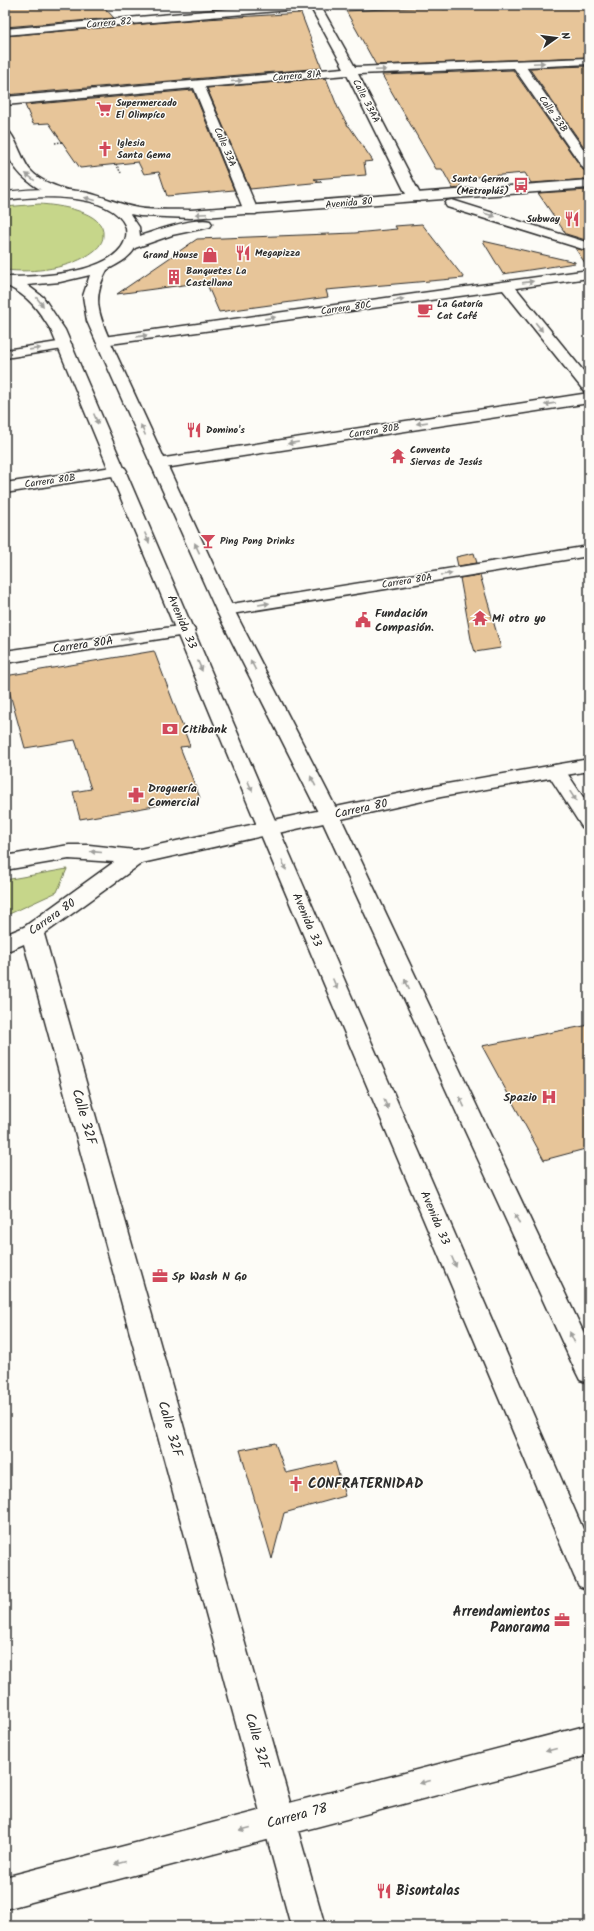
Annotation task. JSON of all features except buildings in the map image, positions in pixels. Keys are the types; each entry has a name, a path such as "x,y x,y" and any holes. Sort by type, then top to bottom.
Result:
{"street":[{"name":"Carrera 82","path":"5,32 310,5"},
{"name":"Calle 33AA","path":"315,5 351,71 415,198"},
{"name":"Carrera 81A","path":"5,101 351,71 589,61"},
{"name":"Calle 33B","path":"517,63 589,166"},
{"name":"Calle 33A","path":"198,84 251,211"},
{"path":"5,134 25,175 47,188 65,194"},
{"name":"Avenida 80","path":"109,205 140,212 191,214 251,211 589,184"},
{"path":"5,196 39,192 88,198 109,205 123,214 132,225 133,237 130,245 117,258 101,267 80,274 57,279 33,282 6,281"},
{"name":"Avenida 80","path":"130,245 168,232 210,223 589,193"},
{"path":"452,204 589,247"},
{"path":"101,267 92,283 89,300 103,341 225,610 330,816 347,856 589,1372"},
{"name":"Carrera 80C","path":"103,341 589,274"},
{"name":"Avenida 33","path":"6,281 26,289 39,299 58,330 589,1576"},
{"path":"506,285 589,388"},
{"path":"5,354 65,346"},
{"name":"Carrera 80B","path":"158,464 589,398"},
{"name":"Carrera 80B","path":"5,488 119,471"},
{"name":"Carrera 80A","path":"225,610 589,551"},
{"name":"Carrera 80A","path":"5,657 186,630"},
{"name":"Carrera 80","path":"5,863 69,852 89,852 135,857 441,791 589,765"},
{"path":"556,771 589,822"},
{"name":"Carrera 80","path":"5,944 32,932 135,857"},
{"name":"Calle 32F","path":"32,932 308,1926"},
{"name":"Carrera 78","path":"5,1893 589,1740"}],"path":[{"path":"54,143 62,142"},
{"path":"116,164 121,174"}],"green space":[{"path":"39,204 68,208 89,215 102,227 103,238 99,247 85,257 63,266 27,271 5,270 5,207"},
{"path":"67,869 57,892 5,916 5,880"}],"place":[{"name":"Supermercado El Olimpíco","path":"104,109"},
{"name":"Iglesia Santa Gema","path":"105,149"},
{"name":"Santa Germa (Metroplús)","path":"521,185"},
{"name":"Subway","path":"572,219"},
{"name":"Megapizza","path":"243,253"},
{"name":"Grand House","path":"210,255"},
{"name":"Banquetes La Castellana","path":"174,277"},
{"name":"La Gatoría Cat Café","path":"425,310"},
{"name":"Domino's","path":"194,430"},
{"name":"Convento Siervas de Jesús","path":"398,456"},
{"name":"Ping Pong Drinks","path":"208,541"},
{"name":"Mi otro yo","path":"480,618"},
{"name":"Fundación Compasión.","path":"363,620"},
{"name":"Citibank","path":"170,729"},
{"name":"Droguería Comercial","path":"136,795"},
{"name":"Spazio","path":"549,1097"},
{"name":"Sp Wash N Go","path":"160,1276"},
{"name":"CONFRATERNIDAD","path":"296,1484"},
{"name":"Arrendamientos Panorama","path":"562,1620"},
{"name":"Bisontalas","path":"384,1891"}]}
